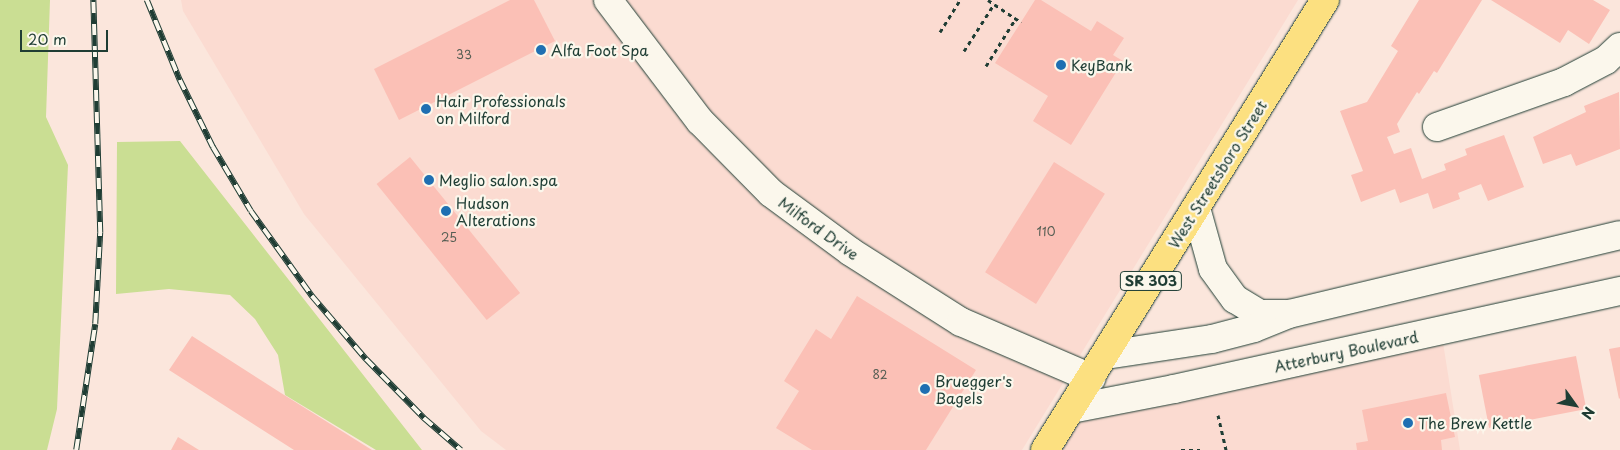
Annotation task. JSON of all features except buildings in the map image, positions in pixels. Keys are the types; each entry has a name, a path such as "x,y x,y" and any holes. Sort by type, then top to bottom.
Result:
{"main road":[{"name":"West Streetsboro Street","path":"1045,450 1106,355 1325,0"}],"street":[{"name":"Milford Drive","path":"608,0 700,121 771,193 851,252 961,322 1091,378"},
{"path":"1436,127 1564,82 1606,60 1620,48"},
{"path":"1196,208 1213,269 1235,299 1260,314 1289,314"},
{"path":"1106,355 1212,339 1254,328 1289,314 1535,258 1620,235"},
{"name":"Atterbury Boulevard","path":"1071,409 1174,389 1620,291"}],"path":[{"path":"940,32 960,0"},
{"path":"988,0 1021,22"},
{"path":"964,51 994,4"},
{"path":"986,66 1016,18"},
{"path":"1218,415 1226,450"},
{"path":"1181,450 1200,450"}],"shaded area":[{"path":"181,0 1298,0 1022,450 506,450 481,431 304,214 183,11"},
{"path":"1441,330 1460,450 1043,450 1057,426"}],"green space":[{"path":"0,0 50,0 46,117 68,165 57,409 47,450 0,450"},
{"path":"180,141 422,450 376,450 285,395 278,355 255,319 230,295 169,289 116,294 117,142"}],"railway":[{"path":"76,450 95,324 100,233 93,0"},
{"path":"147,0 180,80 213,147 251,211 312,296 366,359 424,418 461,450"}],"place":[{"name":"Alfa Foot Spa","path":"541,50"},
{"name":"KeyBank","path":"1061,65"},
{"name":"Hair Professionals on Milford","path":"426,109"},
{"name":"Meglio salon.spa","path":"429,180"},
{"name":"Hudson Alterations","path":"446,211"},
{"name":"Bruegger's Bagels","path":"925,389"},
{"name":"The Brew Kettle","path":"1408,423"}]}
